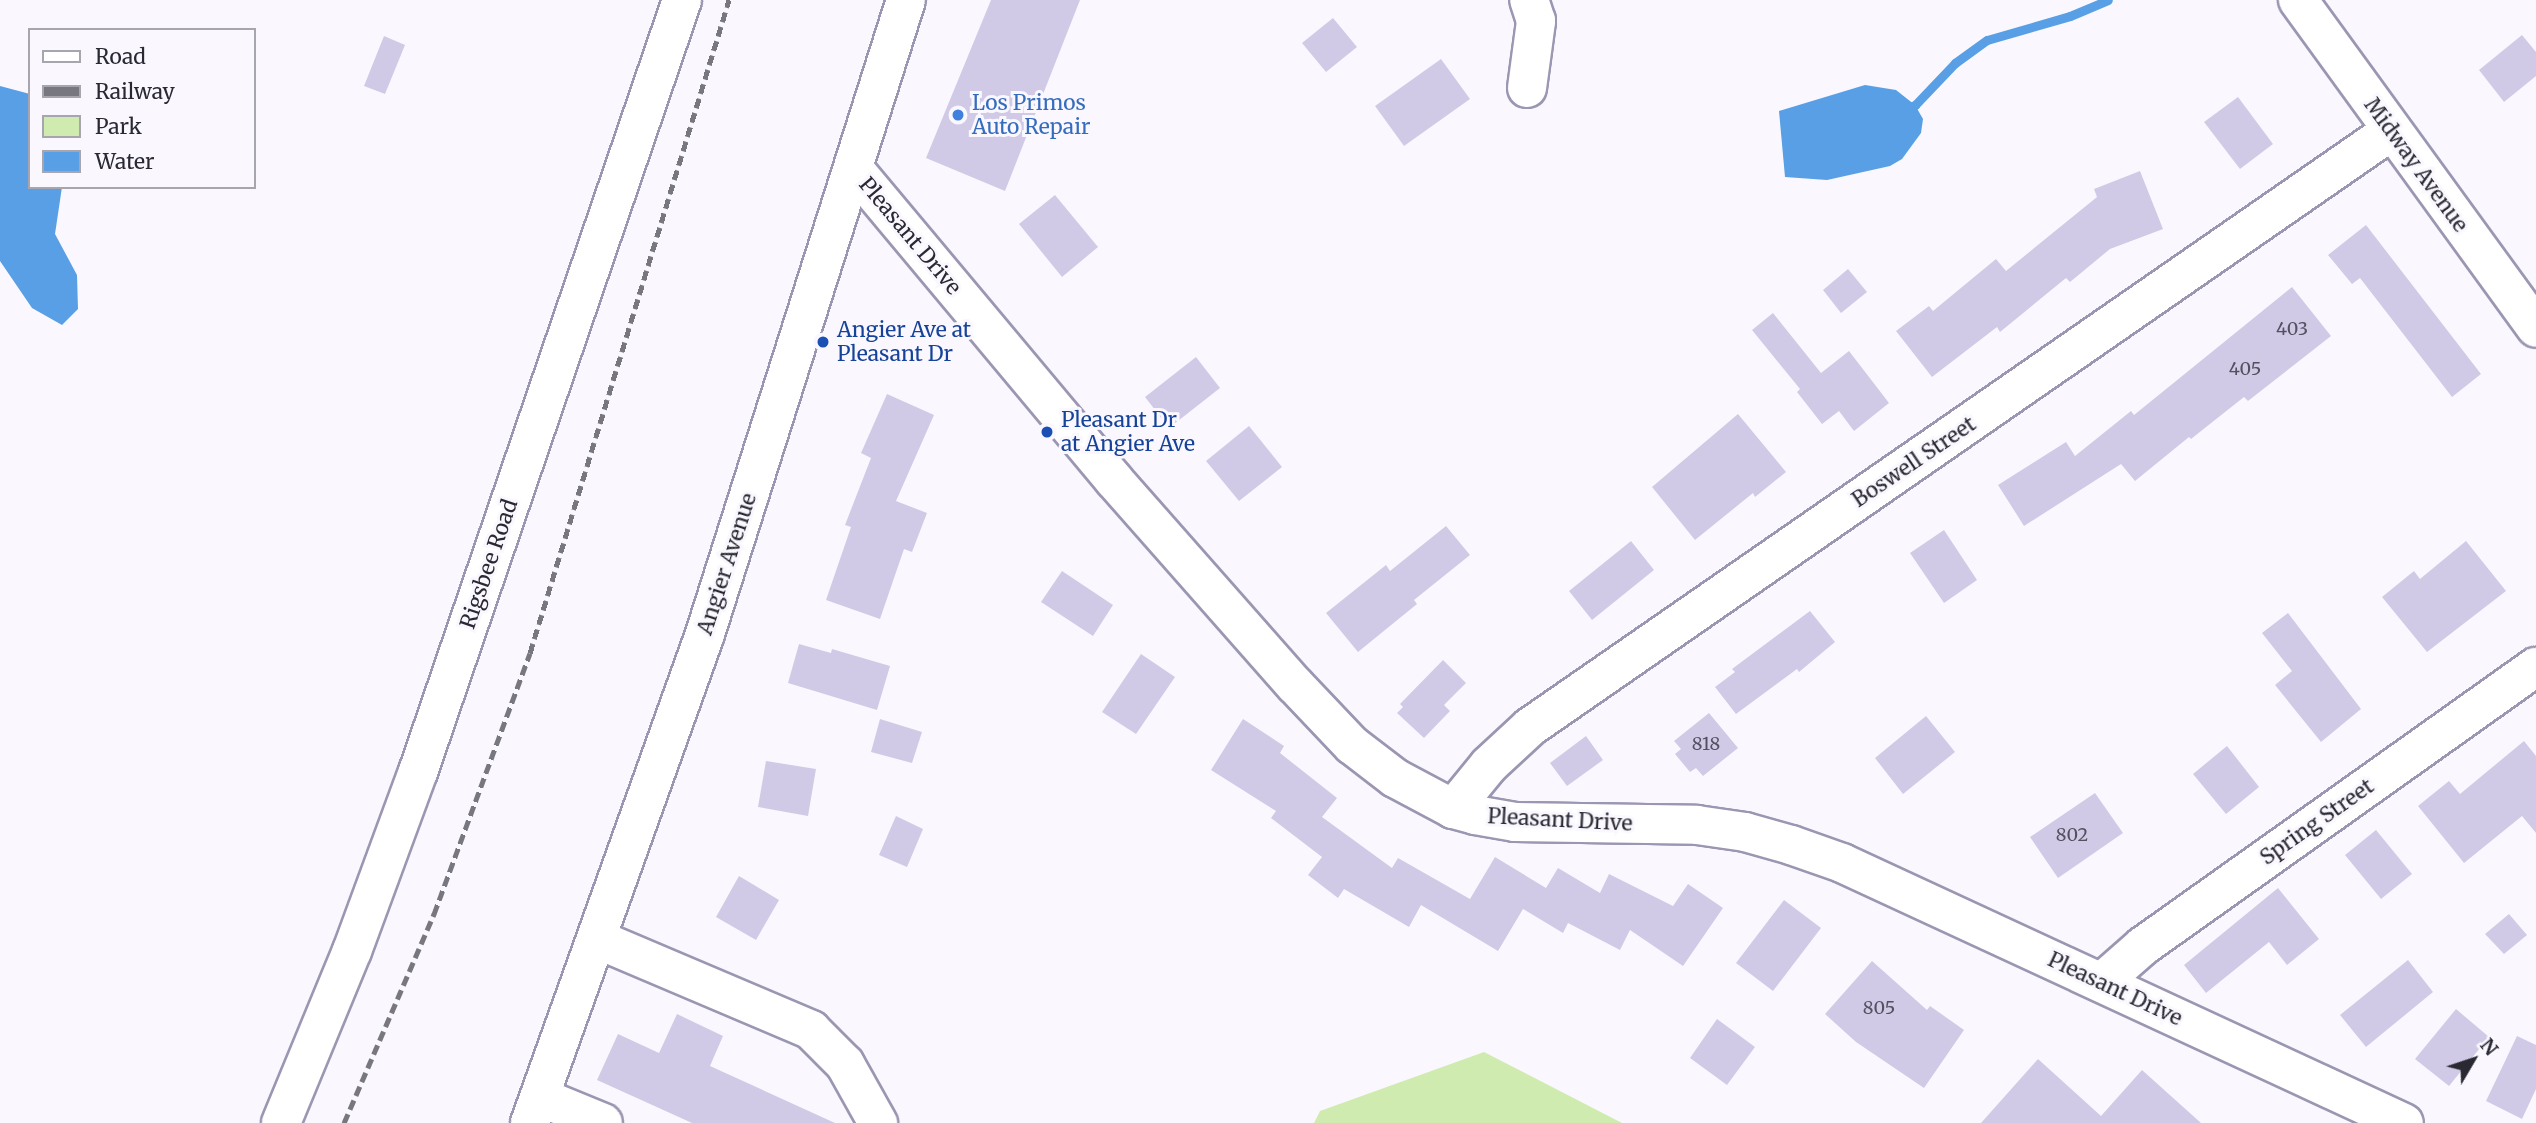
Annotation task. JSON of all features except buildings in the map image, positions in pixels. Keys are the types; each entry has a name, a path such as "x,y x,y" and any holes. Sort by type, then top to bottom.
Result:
{"street":[{"name":"Rigsbee Road","path":"281,1123 352,951 418,772 682,0"},
{"name":"Angier Avenue","path":"535,1110 705,634 906,0"},
{"path":"1527,88 1536,21 1529,0"},
{"name":"Midway Avenue","path":"2298,0 2536,328"},
{"name":"Boswell Street","path":"1453,809 1489,765 1530,727 2391,131"},
{"name":"Pleasant Drive","path":"854,169 1114,480 1331,725 1395,778 1453,809 1515,822 1697,825 1745,832 1842,863 2404,1123"},
{"name":"Spring Street","path":"2102,982 2143,946 2536,667"},
{"path":"597,939 811,1030 845,1064 878,1123"},
{"path":"535,1110 603,1123"}],"green space":[{"path":"1484,1052 1622,1123 1314,1123 1320,1111"}],"water":[{"path":"1865,85 1896,90 1915,105 1923,119 1921,133 1902,159 1890,166 1827,180 1785,177 1779,111"},
{"path":"0,86 28,93 28,189 62,189 55,234 77,275 78,309 62,325 32,308 0,261"}],"waterway":[{"path":"1905,109 1915,105 1955,63 1987,40 2070,16 2108,0"}],"railway":[{"path":"344,1123 434,914 530,653 729,0"}],"place":[{"name":"Los Primos Auto Repair","path":"958,115"},
{"name":"Angier Ave at Pleasant Dr","path":"823,342"},
{"name":"Pleasant Dr at Angier Ave","path":"1047,432"}]}
